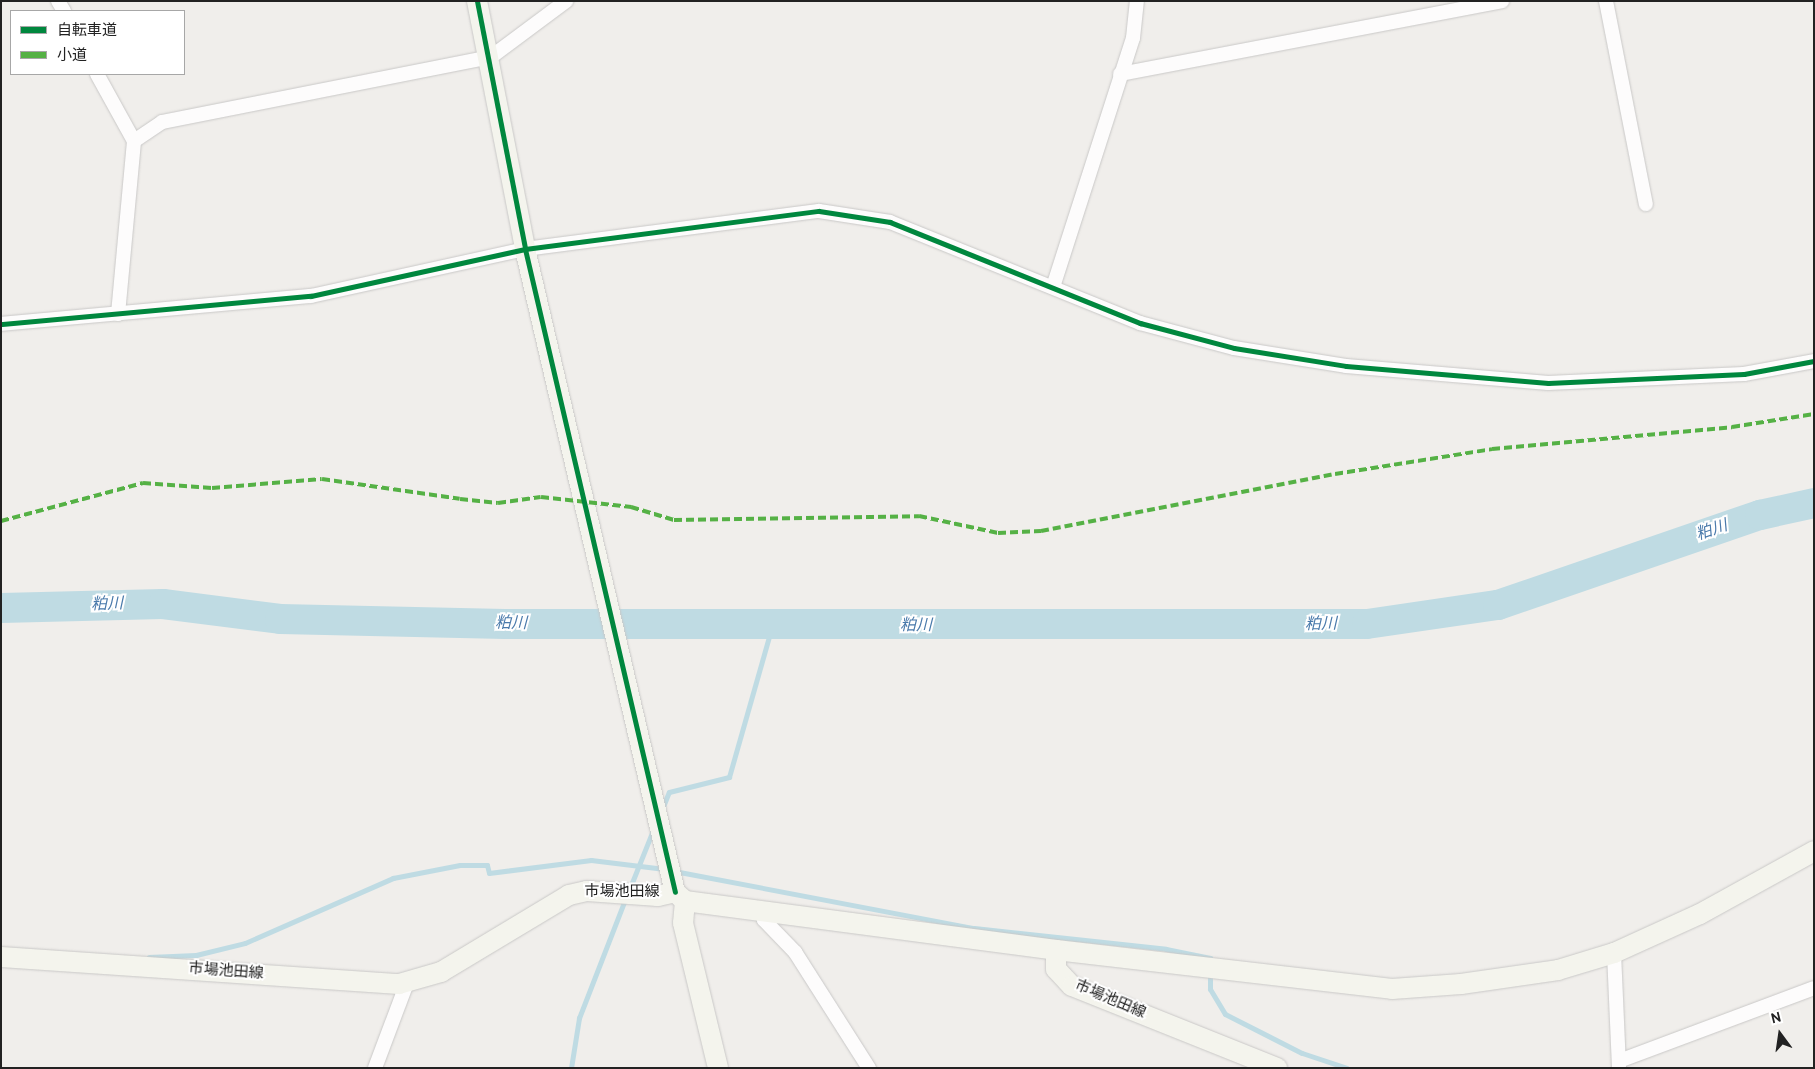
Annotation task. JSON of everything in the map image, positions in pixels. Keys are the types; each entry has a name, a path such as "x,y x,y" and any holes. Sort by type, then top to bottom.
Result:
{"street":[{"path":"478,1 528,258 665,854 680,897 683,923 718,1068"},
{"path":"134,141 162,122 490,57 566,1"},
{"path":"1053,288 1133,38 1138,1"},
{"path":"1120,74 1502,1"},
{"path":"1606,1 1646,204"},
{"path":"98,75 134,141 118,314"},
{"path":"1,324 311,296 528,258 819,211 890,222 1140,323 1234,348 1416,374 1548,383 1656,381 1744,374 1814,361"},
{"path":"1056,950 1392,989 1558,970 1614,953 1700,914 1814,851"},
{"name":"市場池田線","path":"1,957 407,983 441,972 569,895 587,891 680,897 762,912 1056,950 1056,969 1072,986 1277,1068"},
{"path":"762,912 764,920 795,952 869,1068"},
{"path":"1614,953 1619,1065 1814,988"},
{"path":"375,1068 407,983"}],"waterway":[{"name":"粕川","path":"1,608 163,604 280,619 505,624 1367,624 1498,605 1760,515 1814,503"},
{"path":"662,809 669,792 729,777 773,623"},
{"path":"629,890 653,830"},
{"path":"149,957 196,955 245,943 393,878 460,865 487,865 489,873 591,860 664,869"},
{"path":"674,871 974,928 1166,949 1210,958 1210,964"},
{"path":"571,1068 579,1018 626,897"},
{"path":"1210,972 1210,989 1225,1014 1302,1053 1347,1068"}],"marked path":[{"path":"1,521 143,483 212,488 322,479 498,503 541,497 631,507 674,520 919,516 998,533 1041,531 1335,474 1492,449 1732,427 1814,414"}],"cycle path":[{"path":"477,1 525,249 675,892"},
{"path":"1,324 311,296 525,249 819,211 890,222 1140,323 1234,348 1346,366 1548,383 1744,374 1814,361"}]}
